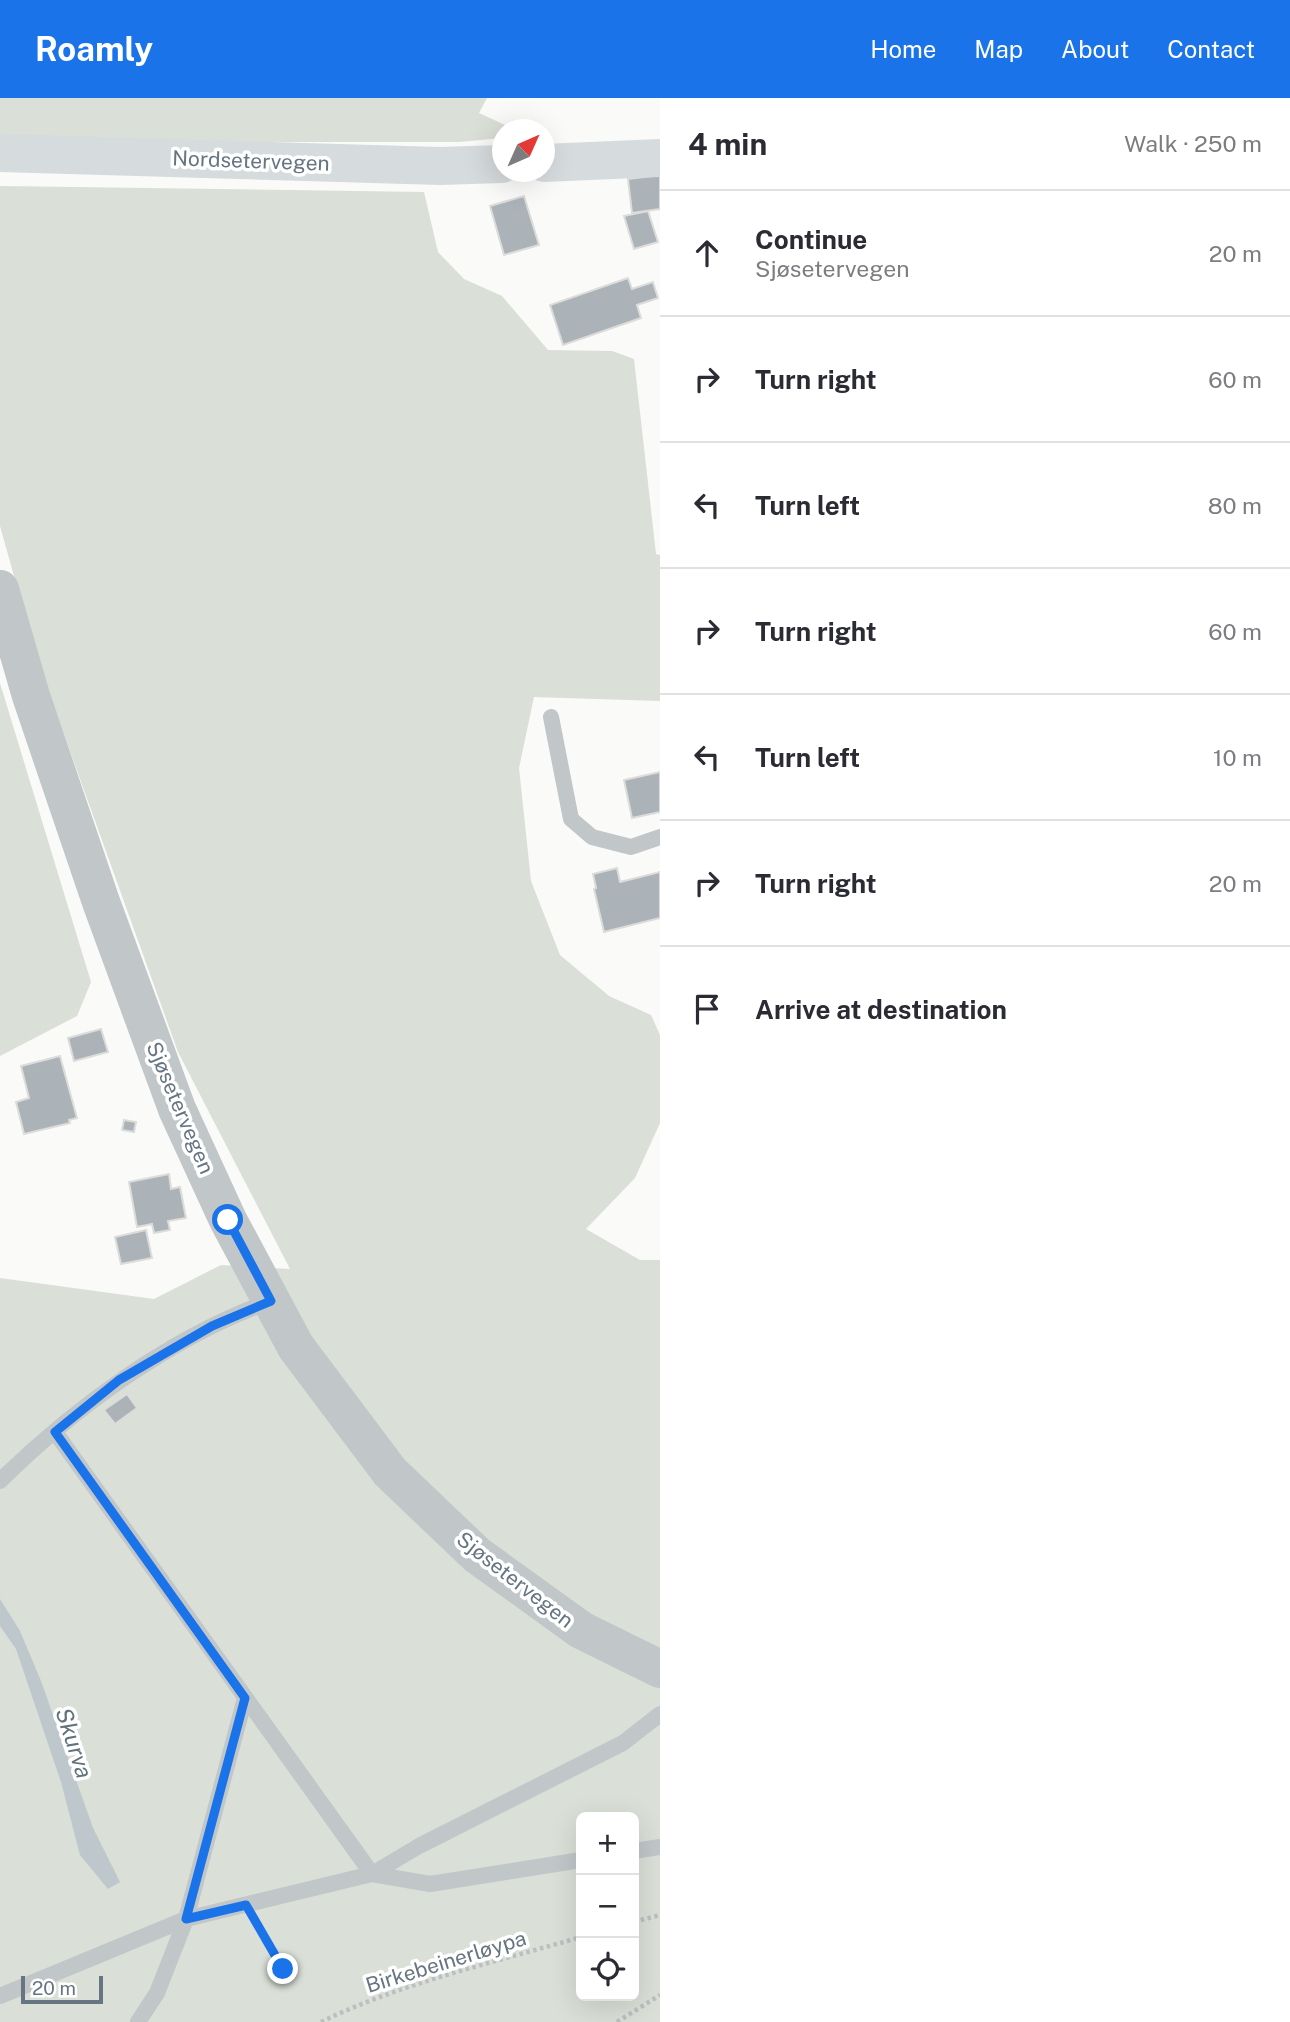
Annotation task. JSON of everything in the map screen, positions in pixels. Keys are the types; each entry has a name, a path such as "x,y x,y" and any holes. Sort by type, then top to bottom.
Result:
{"main road":[{"name":"Nordsetervegen","path":"0,153 440,166 492,164"},
{"path":"555,163 660,158"}],"street":[{"name":"Sjøsetervegen","path":"0,589 31,696 101,902 177,1109 228,1220 296,1347 390,1472 477,1555 581,1630 660,1670"}],"lane":[{"path":"551,717 572,819 592,837 631,847 660,837"},
{"path":"3,1471 119,1380 212,1326 271,1301"},
{"path":"55,1432 372,1874 430,1884 576,1861"},
{"path":"138,2022 157,1993 186,1919 245,1698"},
{"path":"0,1996 186,1919 372,1874 419,1846 624,1743 660,1714"},
{"path":"639,1850 660,1847"}],"path":[{"path":"246,1905 283,1969"},
{"path":"639,1920 660,1914"},
{"name":"Birkebeinerløypa","path":"321,2022 348,2009 409,1987 578,1938"},
{"path":"617,2022 660,1995"}],"shaded area":[{"path":"0,98 487,98 479,113 492,119 492,139 459,142 200,142 0,136"},
{"path":"0,186 424,192 438,252 464,279 502,296 548,350 612,351 634,359 656,554 660,555 660,701 534,697 519,768 531,881 560,955 609,996 651,1015 660,1035 660,1123 635,1178 586,1229 640,1260 660,1260 660,2022 0,2022 0,1278 154,1299 221,1265 290,1269 178,1052 38,662 0,526"},
{"path":"0,683 91,982 77,1016 0,1056"},
{"path":"0,1599 20,1631 41,1681 93,1828 120,1882 108,1889 80,1855 61,1782 16,1649 0,1626"}],"building":[{"path":"660,175 660,209 632,213 628,179"},
{"path":"524,196 539,245 504,255 490,206"},
{"path":"648,211 658,242 634,249 624,216"},
{"path":"628,278 632,289 653,282 658,298 637,305 641,318 563,345 550,305"},
{"path":"660,772 660,812 632,818 624,780"},
{"path":"617,868 620,882 660,872 660,918 604,932 593,874"},
{"path":"101,1029 108,1052 74,1061 68,1038"},
{"path":"60,1056 77,1118 69,1120 70,1123 24,1134 16,1102 29,1098 21,1066"},
{"path":"124,1120 136,1122 134,1132 122,1130"},
{"path":"169,1174 171,1189 180,1187 186,1218 168,1221 170,1230 154,1233 152,1224 137,1227 129,1182"},
{"path":"146,1230 152,1258 121,1264 115,1237"},
{"path":"127,1394 137,1408 115,1424 104,1410"}],"route":[{"path":"228,1220 271,1301 212,1326 119,1380 55,1432 245,1698 186,1919 246,1905 283,1969"}],"water label":[{"name":"Skurva","path":"74,1743"}]}
